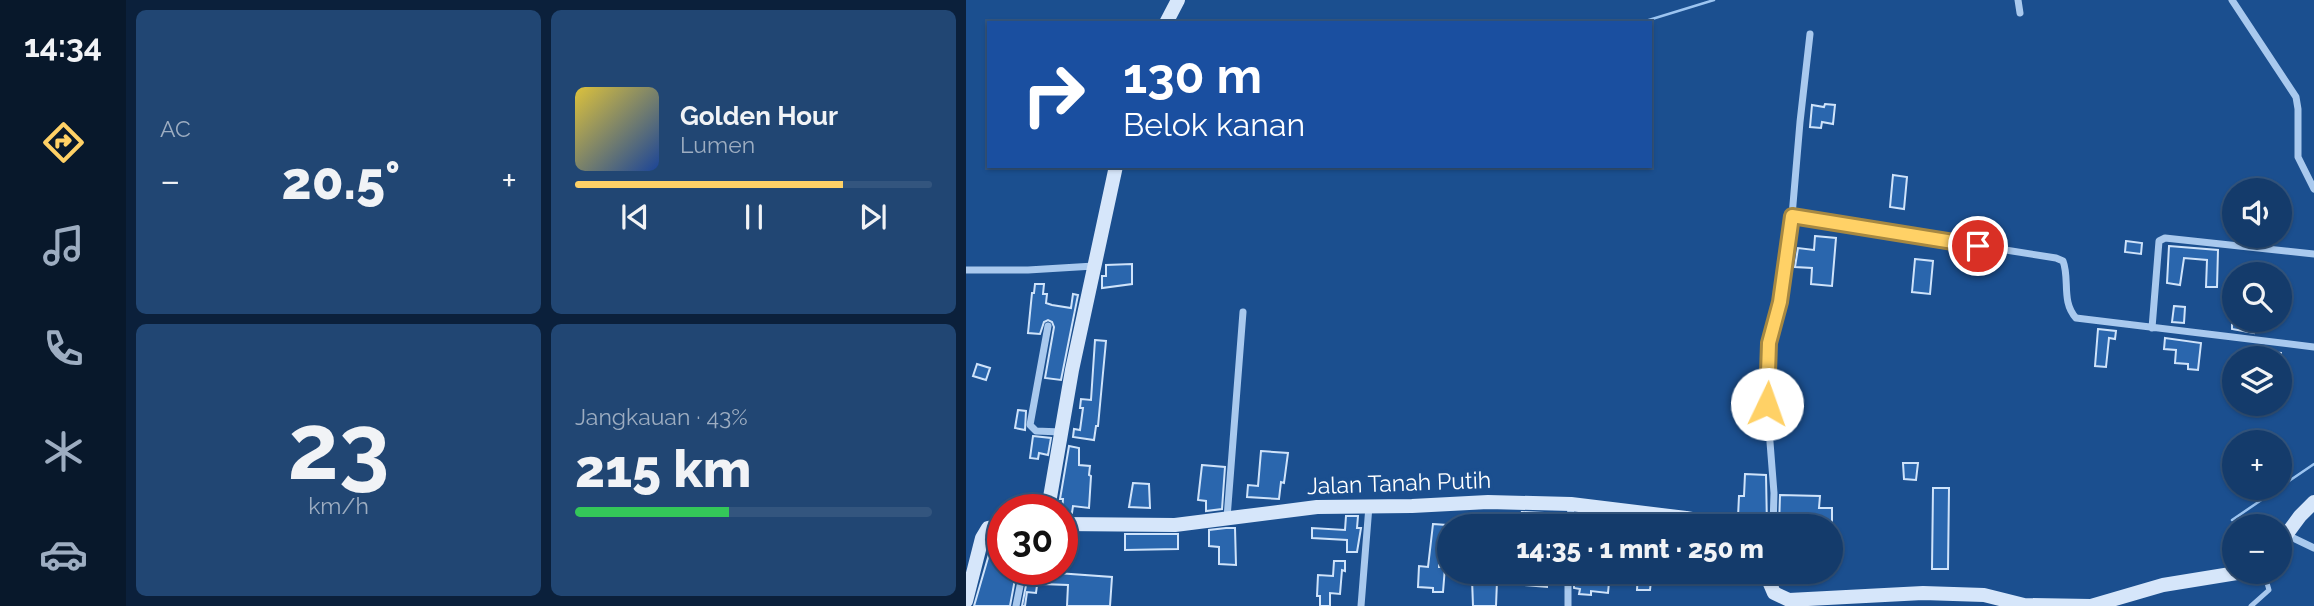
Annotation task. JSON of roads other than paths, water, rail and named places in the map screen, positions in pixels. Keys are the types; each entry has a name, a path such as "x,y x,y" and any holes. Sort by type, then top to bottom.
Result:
{"street":[{"path":"1167,21 1178,0"},
{"path":"2018,0 2020,13"},
{"path":"2232,0 2296,97 2298,157 2314,189"},
{"path":"1773,514 1767,404 1769,343 1780,302 1792,216 1810,34"},
{"path":"1050,494 1060,432 1116,168"},
{"path":"1792,216 2056,258 2063,261 2066,268 2069,309 2076,318 2314,347"},
{"path":"2152,328 2159,241 2165,237 2314,254"},
{"path":"966,270 1094,266"},
{"path":"1227,519 1243,312"},
{"path":"1048,326 1030,425 1036,431 1060,432"},
{"name":"Jalan Tanah Putih","path":"1078,524 1175,525 1317,507 1488,502 1571,504 1616,514"},
{"path":"2292,527 2314,502"},
{"path":"1571,504 1571,514"},
{"path":"1361,606 1369,505"},
{"path":"966,601 982,538 987,530"},
{"path":"2292,542 2314,548"},
{"path":"1770,584 1774,593 1789,600 1923,593 1984,595 2024,605 2091,606 2163,585 2222,575"},
{"path":"1568,584 1568,606"},
{"path":"1016,606 1020,585"}],"lane":[{"path":"2251,606 2269,590 2267,584"}],"waterway":[{"path":"1646,21 1714,0"},
{"path":"2292,479 2314,464"},
{"path":"2241,514 2261,500"}]}
